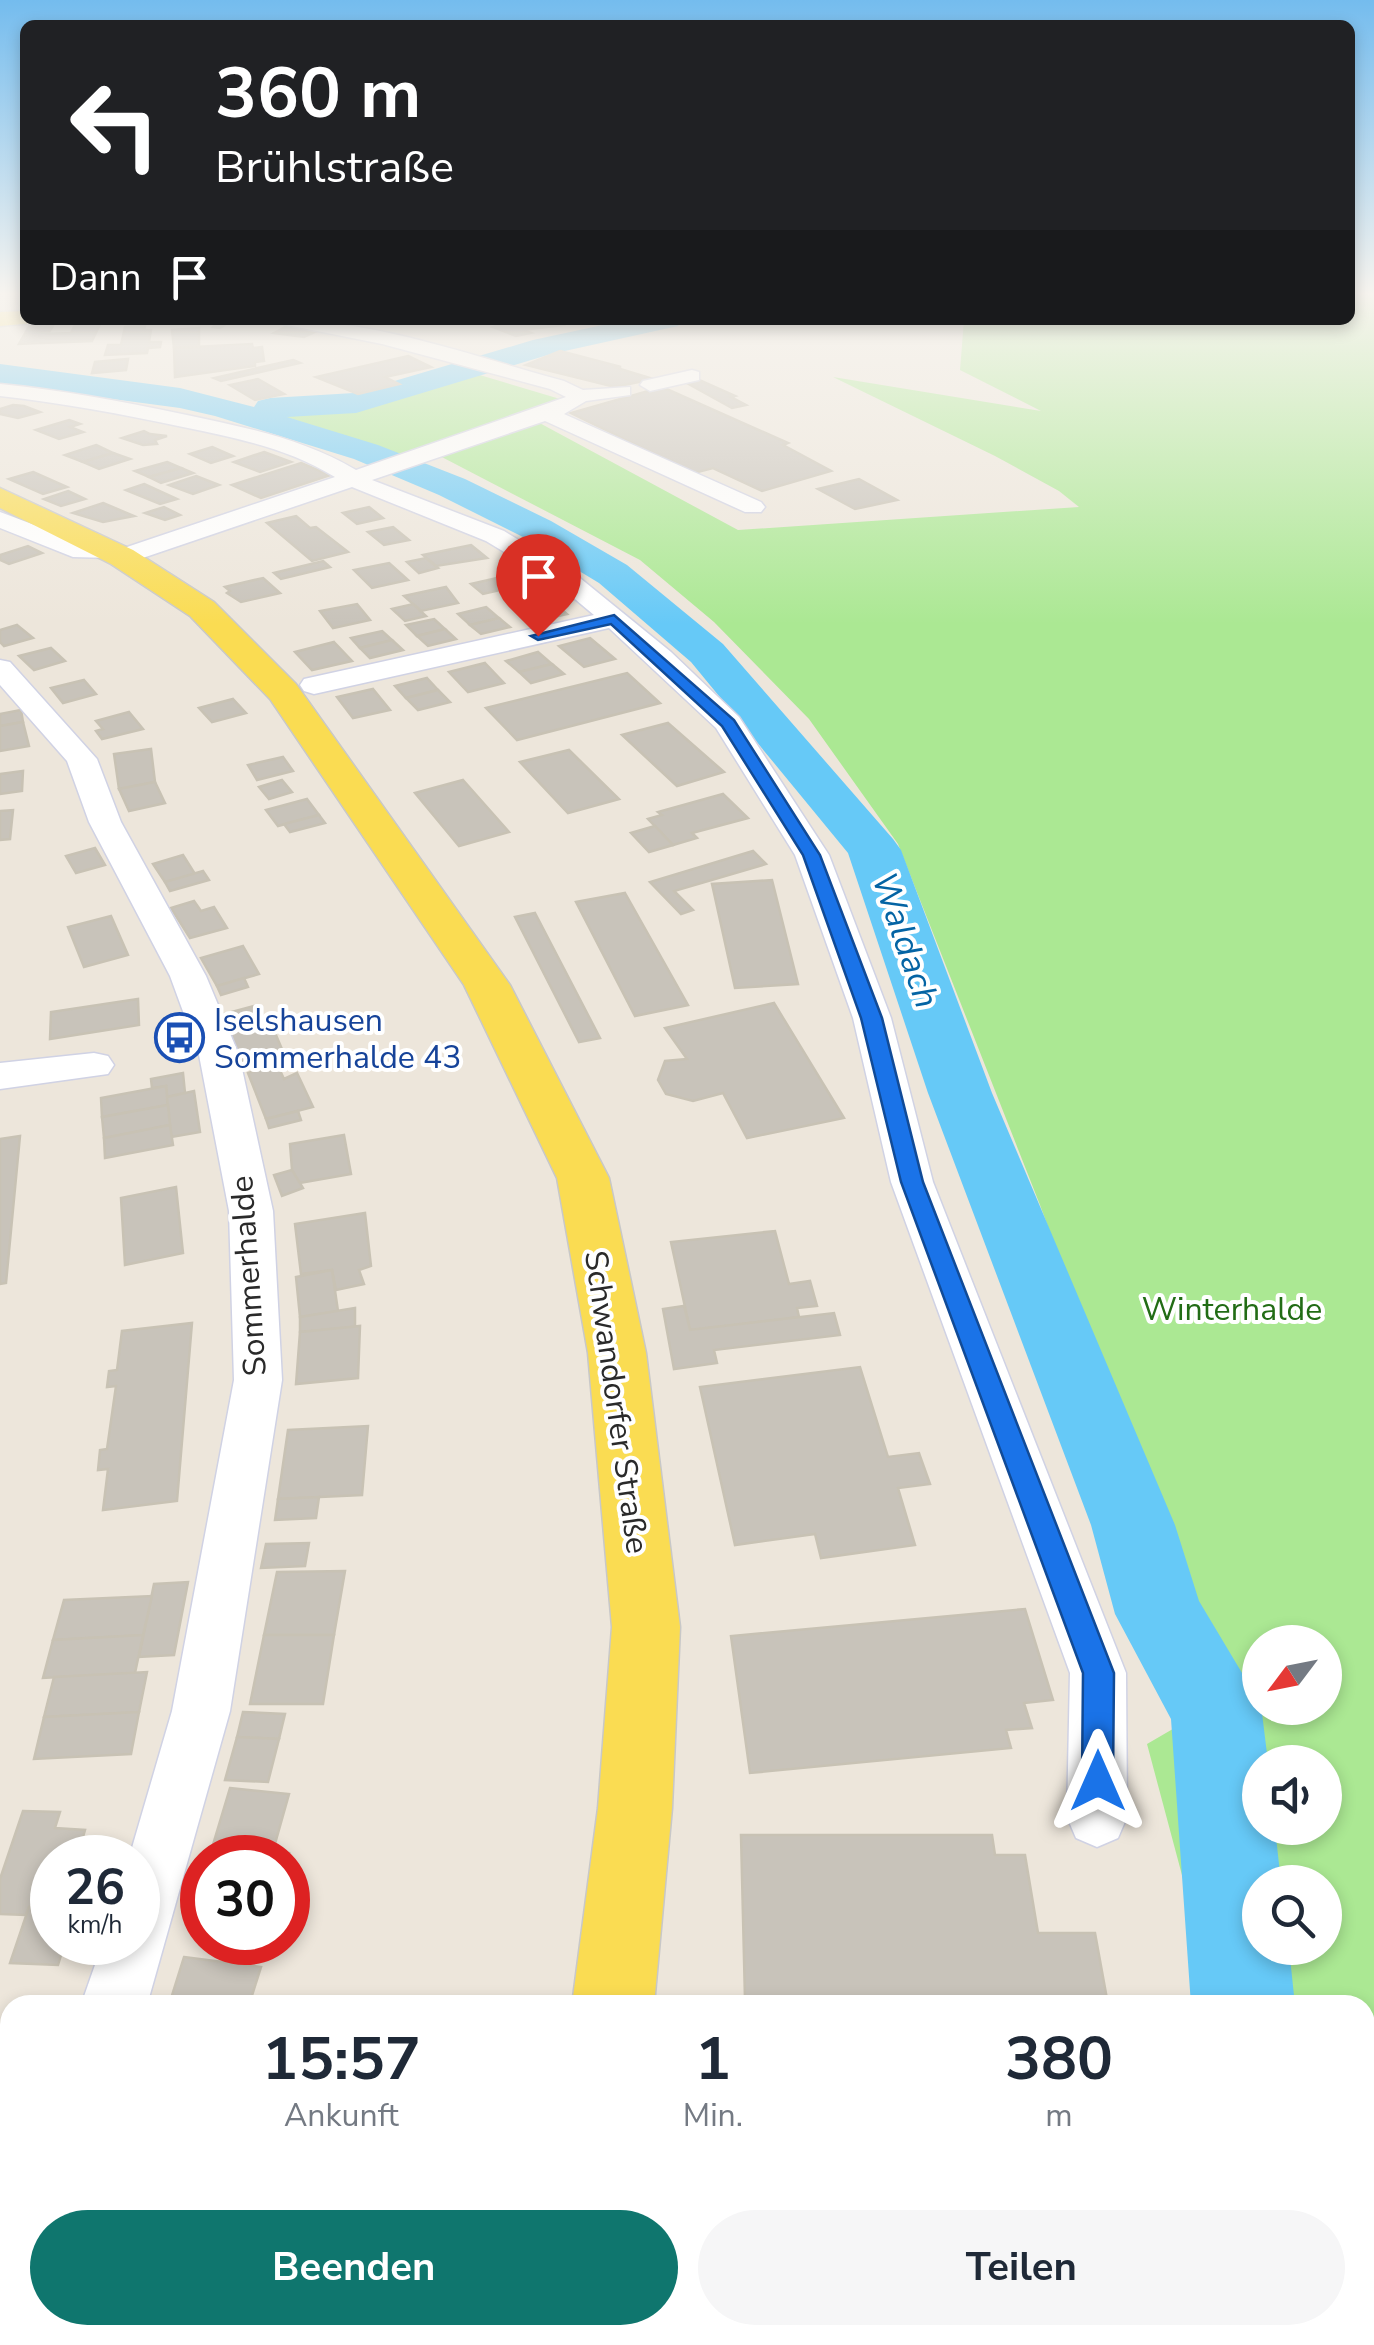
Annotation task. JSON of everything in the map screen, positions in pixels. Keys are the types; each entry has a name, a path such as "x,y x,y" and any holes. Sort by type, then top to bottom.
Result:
{"main road":[{"name":"Schwandorfer Straße","path":"0,496 116,554 225,628 307,722 398,862 486,984 583,1178 617,1352 646,1627 635,1808 614,1995"}],"street":[{"path":"106,404 260,438 314,455 524,551 614,619 728,723 812,855 872,1018 912,1182 1098,1673 1097,1817"},
{"path":"0,519 82,552 116,554 569,404"},
{"path":"543,412 753,507"},
{"path":"314,685 614,619"},
{"name":"Sommerhalde","path":"0,668 82,759 105,822 188,976 220,1055 250,1211 258,1380 201,1711 160,1856"},
{"path":"0,1076 94,1066"},
{"path":"117,1995 127,1965"}],"green space":[{"path":"372,404 555,404 395,457 253,416"},
{"name":"Winterhalde","path":"889,404 1001,404 1041,411 1028,404 1374,404 1374,1995 1209,1995 1206,1965 1147,1744 1233,1694 1191,1614 1040,1205 898,844 809,719 714,622 640,560 436,454 534,420 738,530 1079,507 1059,491 995,456"}],"building":[{"path":"601,404 701,404 788,443 783,445 831,471 762,491 713,468 694,473 571,413"},
{"path":"13,405 40,412 18,418 0,414 0,409"},
{"path":"69,420 80,424 70,427 83,432 59,439 36,430"},
{"path":"144,431 167,436 155,440 157,444 143,445 122,438"},
{"path":"96,445 113,453 83,462 65,455"},
{"path":"212,447 233,456 211,463 190,454"},
{"path":"264,452 291,462 260,472 234,462"},
{"path":"113,453 130,459 99,469 83,462"},
{"path":"167,462 181,468 149,477 135,471"},
{"path":"301,463 330,475 261,498 232,485"},
{"path":"181,468 193,473 161,483 149,477"},
{"path":"33,472 67,487 43,494 9,479"},
{"path":"196,476 219,485 193,494 169,485"},
{"path":"859,479 897,500 855,509 818,489"},
{"path":"144,484 177,499 160,504 126,490"},
{"path":"68,491 85,499 61,506 44,499"},
{"path":"103,503 134,516 103,522 73,513"},
{"path":"164,507 180,515 165,520 145,513"},
{"path":"369,507 383,518 357,524 343,513"},
{"path":"296,516 348,552 312,561 267,523"},
{"path":"393,527 409,540 384,545 368,532"},
{"path":"471,545 487,558 436,566 423,555"},
{"path":"28,546 42,553 9,564 0,560 0,555"},
{"path":"426,558 438,568 419,573 407,562"},
{"path":"323,561 330,567 281,579 274,573"},
{"path":"389,563 408,580 372,588 354,570"},
{"path":"510,575 522,585 483,594 471,584"},
{"path":"263,578 280,593 241,602 227,593 230,591 225,587"},
{"path":"446,587 458,603 421,611 404,596"},
{"path":"548,598 567,614 532,622 514,605"},
{"path":"357,604 370,620 333,628 320,611"},
{"path":"413,604 426,616 405,621 392,609"},
{"path":"486,607 499,618 470,625 458,614"},
{"path":"499,618 510,627 481,634 470,625"},
{"path":"434,619 445,629 417,636 406,625"},
{"path":"17,625 33,638 4,646 0,630"},
{"path":"445,629 456,639 428,646 417,636"},
{"path":"382,631 392,640 360,648 351,638"},
{"path":"590,638 615,659 584,667 559,646"},
{"path":"392,640 403,650 370,658 360,648"},
{"path":"334,642 352,661 312,670 295,652"},
{"path":"51,648 65,661 34,670 19,656"},
{"path":"538,652 552,664 519,672 506,661"},
{"path":"485,663 504,683 468,692 449,672"},
{"path":"552,664 564,674 531,683 519,672"},
{"path":"627,673 660,703 517,740 486,708"},
{"path":"427,678 438,690 406,698 395,686"},
{"path":"84,680 96,694 63,703 51,688"},
{"path":"373,689 390,710 353,718 337,697"},
{"path":"438,690 450,702 418,710 406,698"},
{"path":"233,699 246,713 212,722 199,708"},
{"path":"21,710 23,722 0,726 0,714"},
{"path":"129,712 143,729 102,739 96,731 103,729 96,721"},
{"path":"23,722 29,746 0,751 0,726"},
{"path":"668,723 724,772 677,786 622,735"},
{"path":"151,749 155,782 119,789 114,754"},
{"path":"569,750 619,799 568,813 520,762"},
{"path":"283,757 293,771 257,780 248,765"},
{"path":"23,771 22,791 0,794 0,774"},
{"path":"282,780 292,792 269,799 259,787"},
{"path":"463,780 509,832 459,846 415,793"},
{"path":"155,782 165,803 129,811 119,789"},
{"path":"723,794 748,818 692,833 697,838 673,845 648,819 662,815 658,812"},
{"path":"307,799 319,815 278,826 266,810"},
{"path":"13,810 10,839 0,840 0,811"},
{"path":"319,815 325,823 290,832 284,824"},
{"path":"655,826 673,845 649,852 631,833"},
{"path":"95,848 105,865 76,873 66,856"},
{"path":"753,851 766,864 674,891 693,910 681,914 650,882"},
{"path":"183,855 195,874 165,882 153,864"},
{"path":"203,871 209,880 170,891 165,882"},
{"path":"772,880 798,984 735,988 712,884"},
{"path":"625,893 688,1005 635,1016 576,902"},
{"path":"194,901 201,911 214,907 227,928 190,938 171,908"},
{"path":"535,913 600,1038 579,1042 515,917"},
{"path":"111,916 128,955 84,967 68,927"},
{"path":"243,946 259,974 217,986 201,958"},
{"path":"244,978 248,987 221,995 217,986"},
{"path":"138,999 139,1025 50,1039 51,1012"},
{"path":"774,1003 844,1118 747,1138 723,1093 693,1101 666,1094 658,1080 665,1061 687,1059 665,1028"},
{"path":"254,1006 262,1024 227,1032 220,1015"},
{"path":"270,1021 284,1054 239,1065 227,1032"},
{"path":"277,1064 284,1079 297,1073 313,1107 266,1119 248,1073"},
{"path":"183,1073 185,1093 167,1097 166,1086 152,1088 151,1079"},
{"path":"166,1086 168,1105 102,1117 101,1098"},
{"path":"194,1091 200,1132 171,1137 167,1097"},
{"path":"168,1105 170,1125 104,1138 102,1117"},
{"path":"298,1111 301,1120 269,1128 266,1119"},
{"path":"170,1125 173,1145 105,1158 104,1138"},
{"path":"344,1135 351,1174 299,1183 292,1170 290,1144"},
{"path":"20,1136 6,1283 0,1284 0,1139"},
{"path":"292,1170 303,1188 282,1196 274,1175"},
{"path":"176,1187 183,1253 125,1265 121,1198"},
{"path":"365,1213 371,1266 359,1270 364,1284 336,1290 332,1270 301,1274 295,1224"},
{"path":"775,1231 789,1284 810,1281 817,1306 797,1308 799,1317 690,1330 671,1242"},
{"path":"332,1270 338,1311 300,1317 296,1277"},
{"path":"684,1306 690,1330 834,1313 840,1335 714,1350 717,1363 674,1369 663,1309"},
{"path":"355,1308 355,1327 300,1332 300,1317"},
{"path":"192,1323 177,1501 103,1510 108,1469 98,1470 100,1450 107,1449 116,1386 107,1387 109,1371 117,1370 122,1331"},
{"path":"360,1326 358,1378 296,1384 300,1332"},
{"path":"860,1367 888,1457 919,1453 930,1484 898,1488 915,1545 821,1558 815,1534 735,1545 700,1387"},
{"path":"368,1426 362,1495 278,1499 288,1430"},
{"path":"319,1497 316,1518 275,1520 278,1499"},
{"path":"309,1543 305,1566 261,1568 266,1544"},
{"path":"345,1571 334,1635 264,1635 277,1572"},
{"path":"188,1582 174,1655 139,1657 154,1584"},
{"path":"152,1596 143,1635 53,1640 64,1600"},
{"path":"1025,1609 1053,1700 1024,1703 1032,1728 1006,1730 1011,1748 750,1773 731,1636"},
{"path":"143,1635 135,1673 43,1678 53,1640"},
{"path":"264,1635 334,1635 323,1704 250,1704"},
{"path":"147,1672 139,1712 44,1717 54,1677"},
{"path":"139,1712 131,1754 34,1759 44,1717"},
{"path":"243,1712 285,1714 279,1739 237,1737"},
{"path":"237,1737 279,1739 268,1782 225,1780"},
{"path":"230,1788 289,1794 277,1835 216,1835"},
{"path":"23,1811 60,1812 55,1828 85,1830 84,1835 30,1835 30,1907 26,1915 0,1914 0,1879"},
{"path":"741,1835 992,1835 995,1855 1025,1855 1038,1933 1095,1933 1106,1995 745,1995"},
{"path":"29,1907 30,1907 30,1964 10,1963"},
{"path":"182,1965 246,1965 261,1967 252,1995 172,1995"}],"waterway":[{"name":"Waldach","path":"207,404 366,452 452,487 537,529 613,574 707,653 874,850 960,1093 1133,1525 1159,1614 1216,1713 1242,1995"},
{"path":"270,408 331,404"}],"place":[{"name":"Iselshausen Sommerhalde 43","path":"179,1038"}],"route":[{"path":"538,636 614,619 728,723 812,855 872,1018 912,1182 1098,1673 1098,1781"}]}
